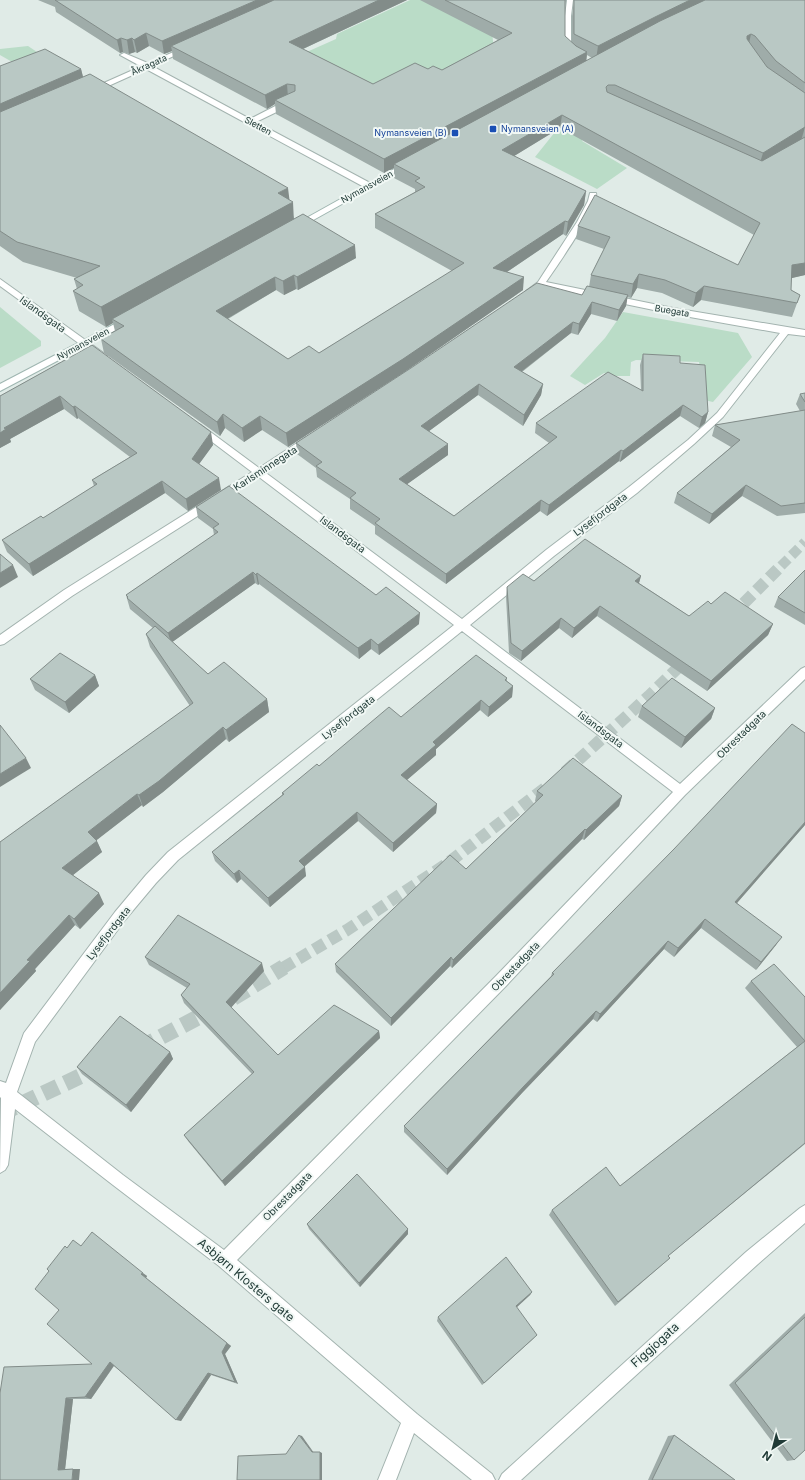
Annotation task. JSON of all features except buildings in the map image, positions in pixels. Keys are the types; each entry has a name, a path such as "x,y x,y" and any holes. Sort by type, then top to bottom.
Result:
{"street":[{"path":"570,0 568,16 568,49 578,56"},
{"name":"Åkragata","path":"82,95 196,45"},
{"name":"Sletten","path":"124,55 369,186"},
{"name":"Sletten","path":"250,122 292,101"},
{"name":"Nymansveien","path":"286,232 419,159"},
{"path":"519,300 541,284 580,222 594,195"},
{"name":"Islandsgata","path":"0,282 112,363"},
{"name":"Buegata","path":"541,284 654,308 805,333"},
{"name":"Nymansveien","path":"0,388 137,315"},
{"name":"Lysefjordgata","path":"0,1165 4,1091 29,1038 120,916 168,861 265,781 390,684 550,553 633,490 691,442 720,415 757,370 786,331"},
{"name":"Islandsgata","path":"192,422 462,624 681,791"},
{"name":"Karlsminnegata","path":"0,641 68,592 260,472 319,433"},
{"name":"Obrestadgata","path":"225,1260 501,981 681,791 805,672"},
{"name":"Asbjørn Klosters gate","path":"4,1091 118,1180 225,1260 412,1420 486,1480"},
{"name":"Figgjogata","path":"508,1480 752,1258 805,1213"},
{"path":"387,1480 412,1420"}],"green space":[{"path":"410,0 442,0 491,21 494,51 394,102 300,55 336,39 337,34"},
{"path":"28,46 43,56 14,63 0,55 0,49"},
{"path":"594,116 582,141 627,168 597,189 535,157 555,132 526,118"},
{"path":"0,307 41,341 41,346 0,368"},
{"path":"623,312 738,333 752,357 713,402 704,400 699,362 636,360 631,362 630,376 608,376 604,373 585,385 570,376 605,338"}],"tunnel":[{"path":"731,616 805,542"},
{"path":"565,772 649,696 688,658"},
{"path":"283,968 347,930 448,863 549,785"},
{"path":"233,998 284,967"},
{"path":"140,1048 212,1010"},
{"path":"0,1114 98,1068"}],"place":[{"name":"Nymansveien (A)","path":"493,129"},
{"name":"Nymansveien (B)","path":"455,133"}]}
